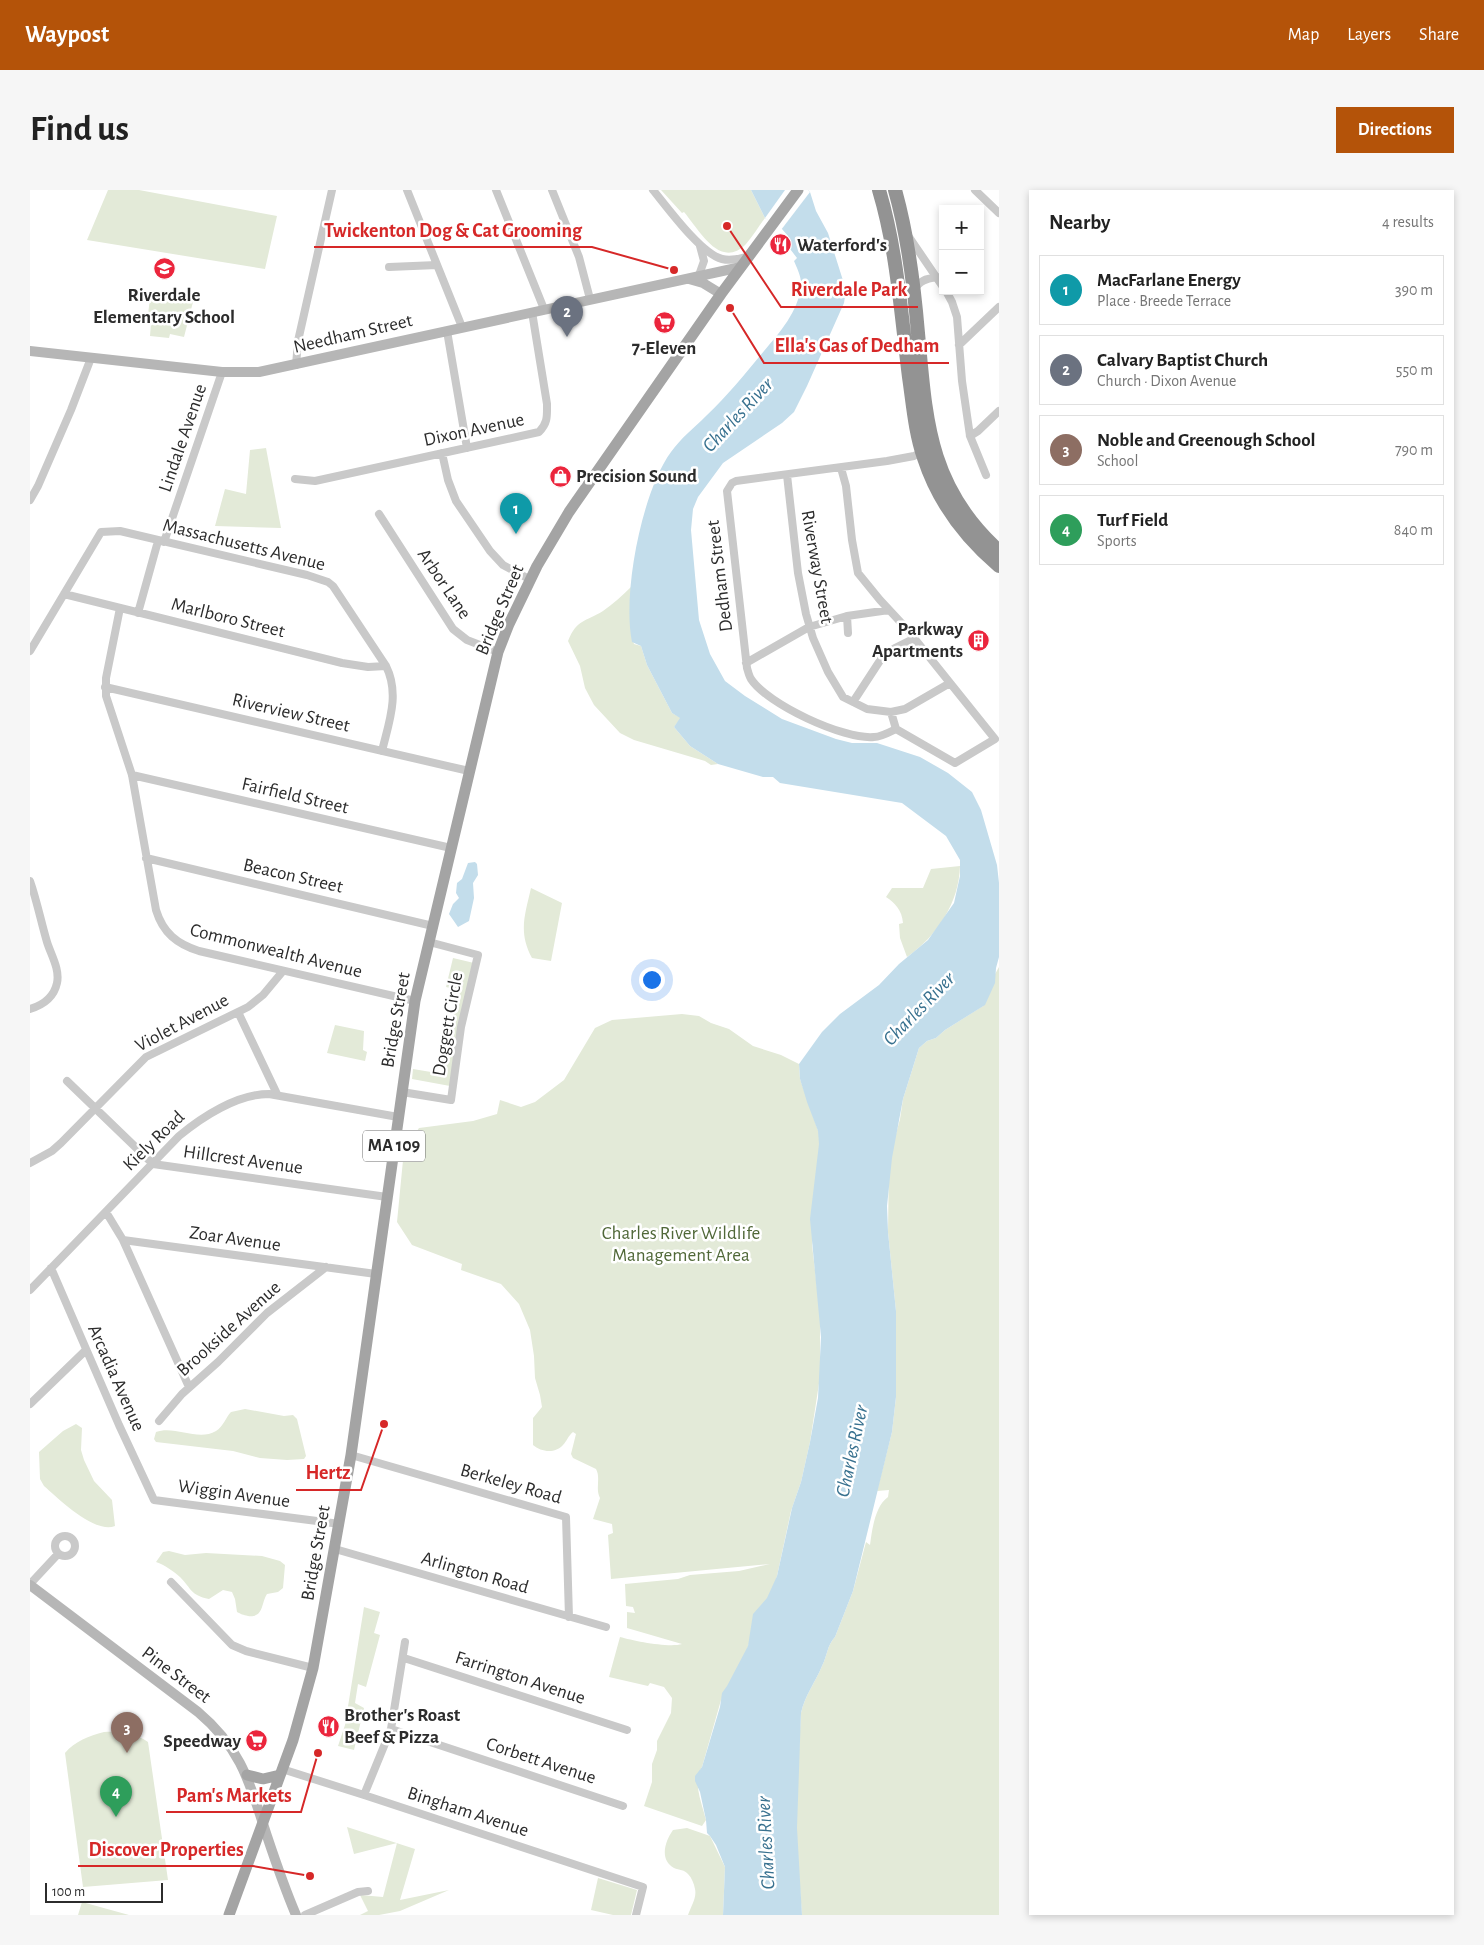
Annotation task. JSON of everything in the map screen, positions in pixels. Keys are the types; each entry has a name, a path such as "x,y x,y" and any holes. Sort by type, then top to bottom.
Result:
{"highway":[{"path":"878,190 894,255 914,411 922,452 933,480 948,509 971,539 999,566"},
{"path":"895,190 905,231"},
{"path":"902,190 928,429 936,457 958,503 978,529 999,551"}],"main road":[{"name":"Bridge Street","path":"229,1915 299,1722 313,1668 351,1455 415,1002 498,652 509,624 548,546 569,512 721,294 798,190"},
{"name":"Needham Street","path":"30,351 222,372 259,372 741,267"},
{"name":"Needham Street","path":"680,280 701,282 721,294"},
{"name":"Pine Street","path":"30,1584 206,1720 222,1735 235,1753 247,1776 296,1915"},
{"path":"247,1776 263,1779 281,1772"}],"street":[{"path":"296,365 298,341 332,190"},
{"path":"407,190 462,327"},
{"path":"496,190 544,309"},
{"path":"552,190 579,257 590,299"},
{"path":"653,190 699,244 703,252 704,261 699,275"},
{"path":"975,190 999,213"},
{"path":"905,231 939,280"},
{"path":"699,244 720,258 734,259 749,256"},
{"path":"389,267 437,265"},
{"path":"914,291 918,283 924,279 937,277"},
{"path":"948,295 957,317 970,436 986,475"},
{"path":"959,345 999,307"},
{"name":"Dixon Avenue","path":"294,479 315,481 539,432 545,426 548,417 532,312"},
{"path":"447,331 467,448"},
{"path":"30,500 72,410 91,358"},
{"name":"Lindale Avenue","path":"138,613 161,542 222,372"},
{"path":"970,436 978,431 999,410"},
{"name":"Dedham Street","path":"896,729 875,737 839,732 813,722 768,696 752,679 746,663 727,491 732,483 736,482 841,468 914,456 922,452"},
{"path":"442,454 448,480 456,501 490,551 503,565 531,580"},
{"path":"841,468 846,486 858,573 915,638 995,739 955,763 896,729 891,712 905,710 950,683"},
{"name":"Riverway Street","path":"787,475 798,573 810,627 828,672 844,697 867,709 891,712"},
{"name":"Arbor Lane","path":"380,514 453,629 467,640 498,652"},
{"name":"Massachusetts Avenue","path":"30,651 101,532 125,532 307,575 328,582 333,586 392,677 394,688 391,716 382,751"},
{"name":"Marlboro Street","path":"64,594 342,663 368,667 386,666"},
{"name":"Commonwealth Avenue","path":"120,608 105,687 108,704 132,775 158,920 163,928 176,942 199,951 415,1002"},
{"path":"746,663 810,627 847,616 889,610"},
{"path":"847,616 848,633"},
{"path":"853,702 883,656 894,648 915,638"},
{"name":"Riverview Street","path":"105,687 469,771"},
{"name":"Fairfield Street","path":"132,775 451,848"},
{"name":"Beacon Street","path":"146,858 433,926"},
{"path":"30,882 56,968 57,982 46,1002 30,1009"},
{"name":"Doggett Circle","path":"402,1092 451,1100 461,1027 478,955 429,942"},
{"name":"Violet Avenue","path":"30,1163 52,1151 146,1057 238,1012 263,996 283,971"},
{"path":"238,1012 277,1094"},
{"path":"67,1081 153,1164"},
{"name":"Kiely Road","path":"30,1290 179,1136 197,1121 248,1096 277,1094 398,1117"},
{"name":"Hillcrest Avenue","path":"153,1164 387,1197"},
{"path":"106,1212 122,1240 190,1387"},
{"name":"Zoar Avenue","path":"122,1240 376,1274"},
{"name":"Brookside Avenue","path":"159,1421 190,1387 267,1313 326,1267"},
{"name":"Arcadia Avenue","path":"51,1268 154,1500"},
{"path":"30,1404 86,1350"},
{"name":"Berkeley Road","path":"351,1455 566,1517 570,1617"},
{"name":"Wiggin Avenue","path":"154,1500 340,1524"},
{"name":"Arlington Road","path":"335,1549 606,1627"},
{"path":"30,1584 58,1554"},
{"path":"171,1582 232,1645 246,1651 313,1668"},
{"path":"364,1795 391,1728 404,1658 405,1642"},
{"name":"Farrington Avenue","path":"404,1658 627,1730"},
{"name":"Corbett Avenue","path":"391,1728 623,1806"},
{"name":"Bingham Avenue","path":"281,1772 364,1795 643,1887 636,1915"},
{"path":"305,1915 358,1892 368,1891"}],"green space":[{"path":"108,190 139,190 277,216 265,269 87,240"},
{"path":"661,190 751,190 765,218 746,244 737,251 728,253 711,245 684,212 682,213"},
{"path":"164,295 194,298 184,337 170,334 169,338 150,336 151,323 147,323 150,298 163,299"},
{"path":"266,448 281,528 215,526 225,489 246,494 250,450"},
{"path":"631,587 631,634 634,644 641,646 647,665 672,713 681,718 674,727 690,746 718,764 711,765 705,761 634,740 620,733 594,705 585,688 580,666 568,641 571,634 578,625 603,611"},
{"path":"960,866 959,880 951,906 937,929 918,949 907,957 900,938 899,924 903,923 900,911 886,897 892,888 923,888 931,869"},
{"path":"531,888 562,903 551,961 532,958 525,940 524,923"},
{"path":"453,958 474,963 450,1086 412,1079 413,1069 443,1074 458,990 446,987"},
{"path":"999,967 999,1915 802,1915 795,1823 801,1713 830,1644 835,1637 853,1591 866,1542 870,1545 877,1512 888,1497 889,1490 877,1491 892,1432 896,1397 896,1311 888,1232 889,1160 900,1119 903,1099 919,1048 983,1006 990,983"},
{"name":"Charles River Wildlife Management Area","path":"682,1014 699,1016 711,1023 729,1029 753,1046 781,1055 799,1064 800,1079 820,1136 812,1245 820,1313 820,1377 810,1442 801,1482 791,1511 772,1593 752,1622 753,1631 744,1659 742,1659 721,1700 699,1773 699,1793 706,1820 702,1826 644,1806 652,1782 652,1764 657,1750 657,1741 671,1713 672,1698 664,1687 650,1683 648,1686 609,1677 620,1637 660,1645 682,1644 627,1628 627,1612 635,1613 633,1607 626,1606 625,1584 678,1579 690,1575 739,1571 770,1564 611,1579 608,1535 613,1533 612,1524 593,1519 600,1498 597,1472 596,1469 573,1458 571,1454 576,1434 573,1432 563,1445 556,1450 544,1450 533,1445 533,1418 542,1407 535,1378 530,1330 519,1304 501,1284 461,1270 462,1264 412,1245 397,1222 404,1150 419,1128 473,1121 497,1114 500,1100 521,1107 535,1102 564,1080 595,1028 612,1020"},
{"path":"335,1025 364,1031 363,1050 367,1052 365,1061 327,1053"},
{"path":"245,1409 284,1416 293,1415 297,1419 306,1456 304,1459 260,1458 233,1451 156,1442 154,1439 156,1432 163,1430 202,1435 209,1434 223,1425 231,1412"},
{"path":"76,1424 82,1428 81,1450 84,1460 94,1481 112,1500 115,1526 97,1525 77,1514 44,1486 40,1479 39,1452 63,1431"},
{"path":"169,1551 185,1555 206,1553 262,1556 280,1561 285,1565 283,1588 278,1592 267,1594 257,1615 243,1615 237,1612 232,1592 223,1590 209,1599 198,1596 180,1577 166,1566 156,1562 163,1552"},
{"path":"364,1607 380,1612 374,1633 380,1635 366,1687 358,1684 355,1703 364,1708 354,1750 338,1746 345,1725"},
{"path":"104,1732 127,1733 138,1736 148,1742 168,1880 83,1887 65,1753 73,1745"},
{"path":"347,1827 397,1843 354,1854"},
{"path":"687,1828 710,1836 725,1867 723,1915 688,1915 695,1896 691,1877 684,1871 669,1865 665,1855 666,1845 673,1830"},
{"path":"397,1843 415,1849 400,1900 449,1890 400,1911 379,1915 360,1915 368,1911 360,1895 383,1897"},
{"path":"598,1878 637,1890 631,1915 613,1915 591,1910"},
{"path":"82,1902 129,1915 78,1915"}],"water":[{"name":"Charles River","path":"751,190 808,190 810,192 816,211 828,233 846,290 844,303 794,412 782,423 723,463 698,497 693,509 691,530 699,620 710,654 725,681 782,719 836,739 852,743 877,743 920,757 948,773 972,792 981,810 997,865 999,883 999,957 995,983 985,1005 919,1048 903,1099 892,1158 887,1206 896,1311 896,1397 892,1432 853,1591 801,1713 797,1828 802,1915 723,1915 725,1867 716,1845 707,1833 700,1792 695,1781 695,1776 702,1767 720,1707 722,1693 748,1646 753,1614 767,1598 777,1576 792,1508 801,1482 818,1398 821,1337 810,1219 819,1144 818,1131 800,1079 799,1064 822,1032 840,1014 879,985 899,964 928,940 954,903 960,876 960,860 946,836 902,803 780,783 773,777 763,777 718,764 690,746 674,727 680,718 672,713 647,665 641,646 632,642 630,598 632,571 643,517 651,491 661,469 679,442 729,393 776,336 792,313 799,295 801,280 794,261 797,258 787,245 788,236 782,229 765,218"},
{"path":"475,862 478,875 473,883 474,898 469,921 458,927 449,914 453,904 459,898 456,893 457,883 462,879 468,863"}],"pier":[{"path":"785,190 808,190 810,192 781,230 765,218"}],"place":[{"name":"Riverdale Park","path":"727,226"},
{"name":"Waterford's","path":"781,245"},
{"name":"Riverdale Elementary School","path":"164,269"},
{"name":"Twickenton Dog & Cat Grooming","path":"674,270"},
{"name":"Ella's Gas of Dedham","path":"730,308"},
{"name":"7-Eleven","path":"664,322"},
{"name":"Calvary Baptist Church","path":"567,337"},
{"name":"Precision Sound","path":"560,476"},
{"name":"MacFarlane Energy","path":"516,534"},
{"name":"Parkway Apartments","path":"979,640"},
{"name":"Hertz","path":"384,1424"},
{"name":"Brother's Roast Beef & Pizza","path":"328,1726"},
{"name":"Speedway","path":"257,1741"},
{"name":"Noble and Greenough School","path":"127,1753"},
{"name":"Pam's Markets","path":"318,1753"},
{"name":"Turf Field","path":"116,1817"},
{"name":"Discover Properties","path":"310,1876"}]}
